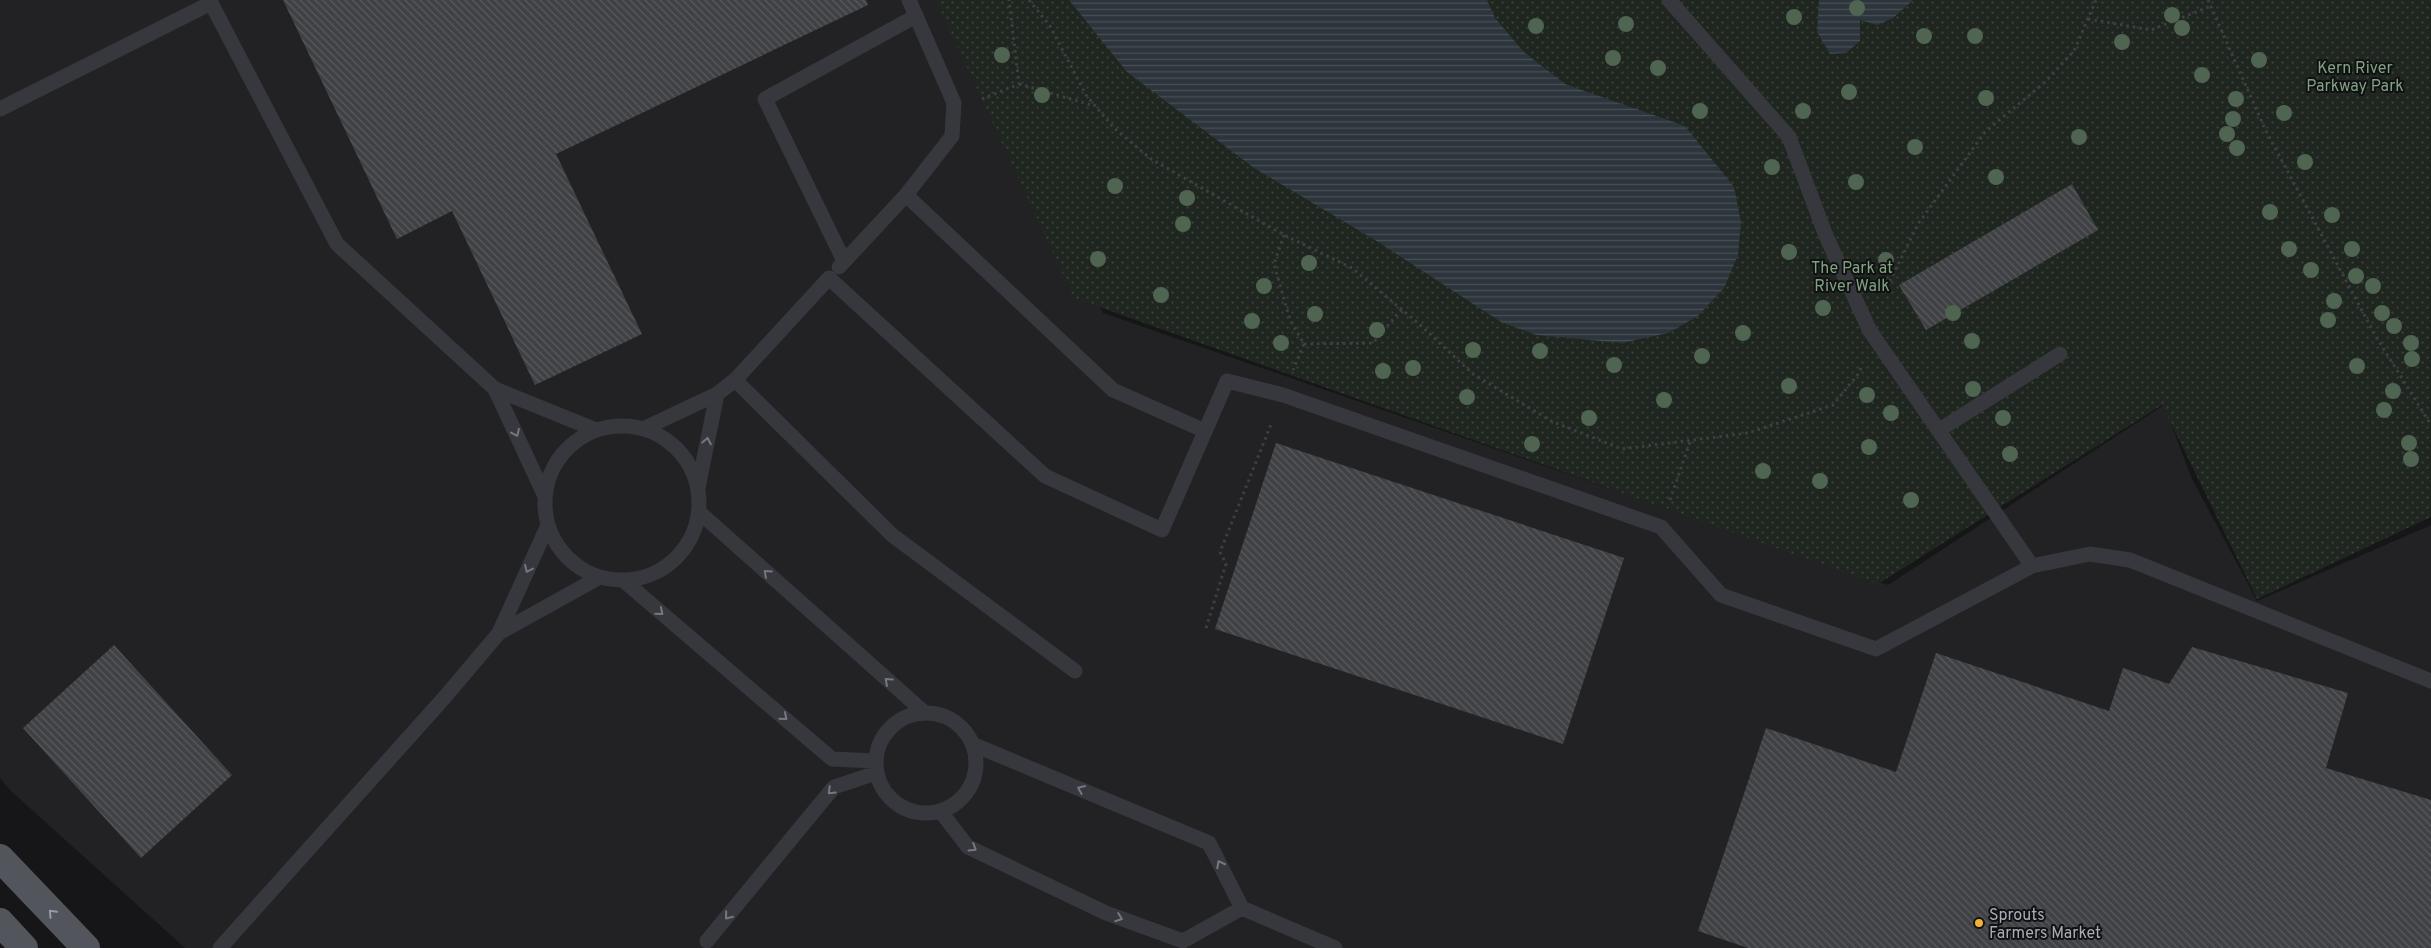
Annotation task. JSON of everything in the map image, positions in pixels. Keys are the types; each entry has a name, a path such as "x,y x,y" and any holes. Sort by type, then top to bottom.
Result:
{"main road":[{"path":"0,858 86,948"},
{"path":"0,922 24,948"}],"lane":[{"path":"643,429 717,394 735,380 906,195 952,136 954,103 909,0"},
{"path":"1669,0 1789,137 1826,236 1870,331 2032,566"},
{"path":"0,109 210,2 337,244 495,389 596,430"},
{"path":"844,261 765,99 916,16"},
{"path":"906,195 1113,390 1205,431"},
{"path":"829,278 1045,476 1162,530 1227,381 1283,395 1661,528 1721,595 1876,649 2032,566 2090,554 2130,560 2431,681"},
{"path":"1939,430 2060,354"},
{"path":"735,380 892,535 1075,671"},
{"path":"495,389 544,494"},
{"path":"698,488 690,465 674,446 654,432 622,426 606,427 584,435 564,450 551,470 544,494 545,518 554,541 569,560 589,574 612,581 636,580 659,572 679,556 692,536 699,512 698,488 717,394"},
{"path":"699,512 925,713"},
{"path":"220,948 444,698 499,633 548,525"},
{"path":"499,633 600,577"},
{"path":"623,580 832,759 876,767"},
{"path":"925,713 935,713 950,720 963,730 972,744 976,759 975,776 968,792 956,804 941,812 925,814 908,811 892,802 882,789 876,767 880,740 890,727 903,718 925,713"},
{"path":"972,744 1209,843 1242,908 1335,948"},
{"path":"707,941 834,786 876,767"},
{"path":"941,812 968,847 1106,913 1183,941 1242,908"}],"path":[{"path":"1009,0 1018,84"},
{"path":"1029,0 1050,26 1086,95 1114,128 1151,158 1284,235 1352,268 1402,309 1473,374 1551,421 1622,449 1748,433 1833,405 1859,373 1874,315 1918,224 1985,132 2044,82 2074,50 2096,0"},
{"path":"2208,0 2265,129 2375,335 2431,425"},
{"path":"2088,19 2151,30 2211,6"},
{"path":"954,103 975,102 1018,84 1096,106"},
{"path":"1284,235 1274,264 1290,320 1304,344"},
{"path":"1304,344 1373,343 1402,309"},
{"path":"1206,628 1226,564 1220,552 1304,344"},
{"path":"1661,528 1691,439"}],"shaded area":[{"path":"0,0 953,0 1103,313 1888,585 2164,405 2191,477 2257,601 2431,525 2431,948 185,948 11,791 0,778"},
{"path":"1069,0 1487,0 1495,18 1524,52 1565,84 1685,126 1734,187 1741,222 1738,255 1724,288 1698,316 1668,333 1622,343 1536,335 1501,322 1375,240 1254,168 1127,72"},
{"path":"1819,0 1913,0 1893,18 1877,25 1860,20 1860,41 1846,53 1830,54 1817,32"}],"green space":[{"name":"The Park at River Walk","path":"936,0 2431,0 2431,517 2257,599 2162,405 1878,584 1074,298"}],"building":[{"path":"283,0 866,0 868,5 556,154 642,334 535,385 452,211 397,239"},
{"path":"2072,184 2098,230 1926,330 1899,285"},
{"path":"1276,443 1624,558 1563,744 1215,629"},
{"path":"114,645 232,775 141,858 23,728"},
{"path":"2192,647 2348,693 2326,768 2431,800 2431,948 1748,948 1698,931 1766,728 1896,772 1936,653 2109,711 2123,668 2169,684"}],"place":[{"name":"Sprouts Farmers Market","path":"1979,923"}],"park label":[{"name":"Kern River Parkway Park","path":"2355,76"}]}
